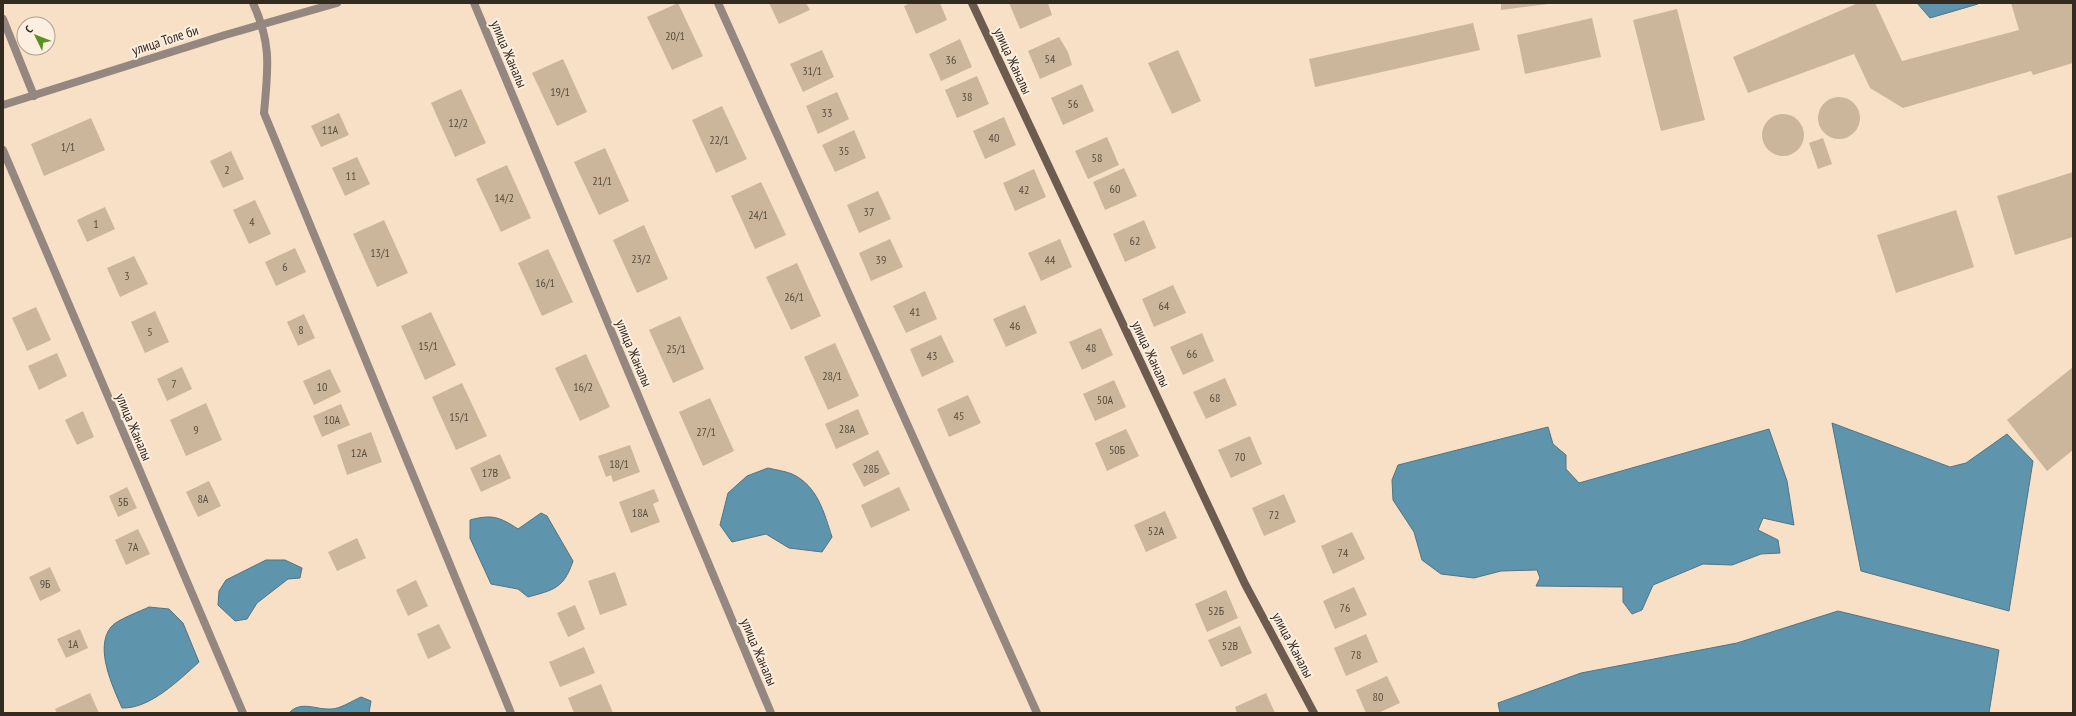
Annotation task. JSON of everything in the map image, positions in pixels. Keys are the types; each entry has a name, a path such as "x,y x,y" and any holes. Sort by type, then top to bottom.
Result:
{"street":[{"path":"253,3 262,24 269,62 264,113 512,713"},
{"name":"улица Толе би","path":"3,105 262,24 337,3"},
{"name":"улица Жаналы","path":"474,3 771,713"},
{"path":"718,3 1037,713"},
{"name":"улица Жаналы","path":"972,3 1245,584 1314,713"},
{"path":"3,19 34,96"},
{"name":"улица Жаналы","path":"3,150 243,713"}],"water":[{"path":"1917,3 1978,3 1978,4 1930,18"},
{"path":"1832,423 1950,467 1966,463 2007,434 2033,461 2009,611 1861,571"},
{"path":"1548,427 1553,444 1566,455 1566,469 1579,483 1769,429 1787,481 1794,525 1763,518 1758,530 1778,540 1780,553 1761,554 1732,565 1703,564 1653,585 1642,610 1632,614 1623,602 1623,587 1536,586 1540,578 1537,570 1501,571 1474,578 1441,574 1422,560 1414,532 1393,500 1392,480 1398,465"},
{"path":"768,468 792,474 801,479 814,493 823,510 832,537 822,552 789,548 766,534 732,542 720,525 728,493 747,476"},
{"path":"541,513 547,516 573,561 566,577 551,590 528,597 518,589 491,584 470,538 470,520 484,517 496,518 501,519 518,529"},
{"path":"266,560 285,560 302,568 300,578 288,579 257,603 247,619 235,621 218,605 219,591 226,580"},
{"path":"149,607 169,609 183,623 199,662 173,685 153,699 133,707 122,708 107,668 104,646 106,636 111,627 118,621"},
{"path":"1838,611 1999,650 1989,713 1500,713 1498,703 1581,673 1737,643"},
{"path":"361,697 371,701 369,713 289,713 294,709 304,706 335,709"}],"building":[{"path":"678,3 703,56 672,70 647,17"},
{"path":"769,3 806,3 810,10 779,24"},
{"path":"910,3 940,3 947,20 916,34 904,6"},
{"path":"1009,3 1048,3 1052,15 1020,29"},
{"path":"1501,3 1548,3 1548,4 1501,10"},
{"path":"1858,3 1875,3 1902,61 2019,30 2011,3 2073,3 2073,63 2033,75 2031,71 1903,108 1870,88 1854,54 1748,93 1733,57"},
{"path":"1677,9 1705,120 1661,131 1633,20"},
{"path":"1592,18 1601,57 1525,74 1517,35"},
{"path":"1473,23 1480,50 1315,87 1309,59"},
{"path":"1059,37 1068,52 1072,65 1040,79 1028,51"},
{"path":"960,39 972,67 941,81 929,54"},
{"path":"822,50 834,77 803,92 790,64"},
{"path":"1178,50 1201,101 1172,114 1148,63"},
{"path":"563,59 587,112 557,126 532,73"},
{"path":"977,76 989,104 957,118 945,90"},
{"path":"1082,84 1094,111 1063,125 1051,98"},
{"path":"461,89 486,143 455,157 431,103"},
{"path":"837,92 849,119 818,134 806,106"},
{"path":"1839,97 1854,103 1860,118 1854,133 1839,139 1824,133 1818,118 1824,103"},
{"path":"722,106 747,159 716,173 692,120"},
{"path":"339,113 349,135 321,147 311,126"},
{"path":"1783,114 1798,120 1804,135 1798,150 1783,156 1768,150 1762,135 1768,120"},
{"path":"1004,117 1016,145 985,159 973,131"},
{"path":"91,118 105,150 44,176 31,144"},
{"path":"854,130 866,158 835,172 822,145"},
{"path":"1107,137 1119,165 1088,179 1075,151"},
{"path":"1823,138 1832,164 1818,169 1809,143"},
{"path":"605,148 629,201 599,215 574,162"},
{"path":"231,151 244,179 223,188 210,161"},
{"path":"357,157 370,184 345,196 332,168"},
{"path":"507,165 531,218 501,232 476,179"},
{"path":"1124,168 1137,196 1105,210 1093,182"},
{"path":"1034,169 1046,197 1015,211 1003,183"},
{"path":"2073,172 2073,237 2015,255 1997,196"},
{"path":"761,182 786,235 755,249 731,196"},
{"path":"878,191 891,219 859,233 847,205"},
{"path":"255,200 271,234 249,244 233,210"},
{"path":"105,207 115,229 87,242 77,220"},
{"path":"1956,210 1974,267 1896,293 1877,235"},
{"path":"384,220 408,273 377,287 353,234"},
{"path":"1144,220 1156,248 1125,262 1113,234"},
{"path":"644,225 668,279 637,293 613,240"},
{"path":"890,239 903,267 871,281 859,253"},
{"path":"1060,239 1072,267 1041,281 1028,253"},
{"path":"295,248 306,272 276,286 265,262"},
{"path":"548,249 573,302 542,316 518,263"},
{"path":"134,256 148,284 120,297 107,268"},
{"path":"797,263 821,316 791,330 766,277"},
{"path":"1173,285 1186,313 1154,327 1142,299"},
{"path":"925,291 937,319 906,333 893,306"},
{"path":"1025,305 1037,333 1006,347 993,319"},
{"path":"36,307 51,340 27,351 12,318"},
{"path":"155,311 169,342 145,353 131,322"},
{"path":"431,312 456,365 425,380 401,326"},
{"path":"304,314 315,338 298,346 287,322"},
{"path":"680,316 704,369 673,383 649,330"},
{"path":"1101,328 1113,355 1082,370 1069,342"},
{"path":"1202,333 1214,361 1183,375 1170,347"},
{"path":"941,335 954,362 922,377 910,349"},
{"path":"835,343 859,396 828,410 804,357"},
{"path":"57,353 67,376 39,390 28,366"},
{"path":"586,354 610,407 580,421 555,368"},
{"path":"182,367 192,389 167,401 157,379"},
{"path":"2073,367 2073,450 2047,471 2007,420"},
{"path":"330,369 341,392 314,405 303,381"},
{"path":"1225,378 1237,405 1206,419 1193,392"},
{"path":"1114,380 1126,407 1095,421 1083,394"},
{"path":"462,383 487,436 456,450 432,397"},
{"path":"968,395 981,423 949,437 937,409"},
{"path":"710,398 734,451 703,466 679,412"},
{"path":"206,403 222,440 186,456 170,420"},
{"path":"341,404 350,425 322,437 313,416"},
{"path":"858,409 869,434 836,449 825,424"},
{"path":"83,411 94,437 77,445 65,420"},
{"path":"1126,429 1139,456 1107,471 1095,443"},
{"path":"371,432 382,462 347,475 337,445"},
{"path":"1250,436 1262,464 1231,478 1218,450"},
{"path":"630,445 640,472 613,482 611,475 606,477 598,456"},
{"path":"878,450 890,474 864,487 852,464"},
{"path":"500,454 511,478 481,492 470,468"},
{"path":"209,481 221,506 198,517 186,492"},
{"path":"127,487 137,508 118,517 109,496"},
{"path":"899,487 910,510 871,528 861,505"},
{"path":"654,489 659,501 653,504 660,522 631,533 619,502"},
{"path":"1284,494 1296,522 1264,536 1252,508"},
{"path":"1165,511 1177,538 1146,552 1134,525"},
{"path":"138,529 150,554 126,565 115,540"},
{"path":"1352,532 1365,559 1333,574 1321,546"},
{"path":"357,538 366,558 337,571 328,552"},
{"path":"50,567 61,591 40,601 29,577"},
{"path":"615,572 627,605 600,615 588,581"},
{"path":"416,580 428,606 408,616 396,590"},
{"path":"1354,587 1367,615 1335,629 1323,601"},
{"path":"1226,590 1238,618 1207,632 1195,604"},
{"path":"575,605 585,629 568,637 557,613"},
{"path":"439,624 451,648 428,659 417,634"},
{"path":"1240,626 1252,653 1221,667 1208,640"},
{"path":"80,629 88,648 66,658 57,639"},
{"path":"1366,634 1378,662 1346,676 1334,648"},
{"path":"584,647 595,673 560,687 549,662"},
{"path":"1387,676 1400,703 1378,713 1366,713 1356,690"},
{"path":"601,684 613,713 574,713 568,698"},
{"path":"90,693 99,713 57,713 55,709"},
{"path":"1266,693 1275,713 1237,713 1235,707"}]}
